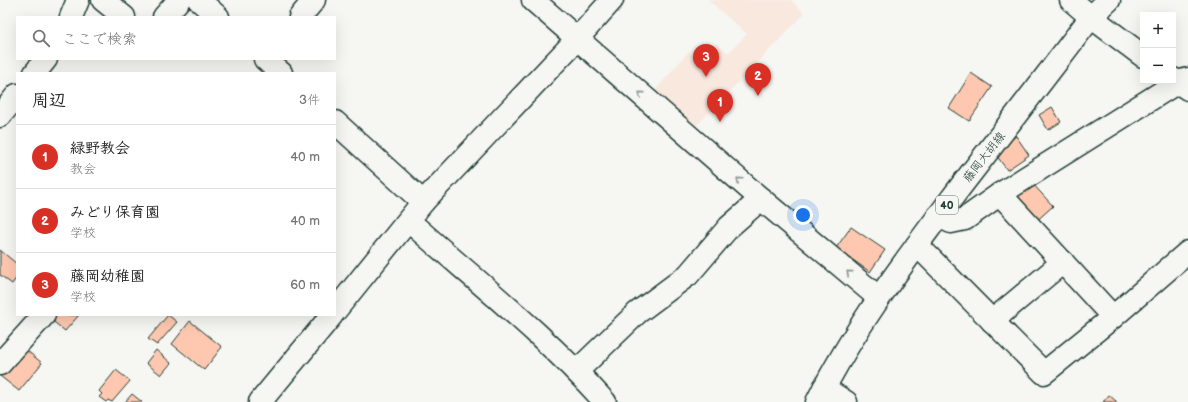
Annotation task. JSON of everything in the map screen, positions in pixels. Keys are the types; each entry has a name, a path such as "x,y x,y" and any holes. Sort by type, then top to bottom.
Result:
{"street":[{"path":"71,16 78,0"},
{"path":"102,0 123,16"},
{"path":"165,16 178,0"},
{"path":"199,0 217,16"},
{"path":"301,16 314,0"},
{"path":"533,0 761,199 879,298"},
{"path":"336,310 424,202 612,0"},
{"path":"1071,0 1140,54"},
{"name":"藤岡大胡線","path":"821,395 841,356 879,298 938,216 1091,17 1109,0"},
{"path":"36,72 45,60"},
{"path":"253,72 264,60"},
{"path":"266,60 280,72"},
{"path":"938,216 952,222 965,219 1000,194 1182,82"},
{"path":"0,116 16,96"},
{"path":"336,123 424,202"},
{"path":"1000,194 1114,317"},
{"path":"577,371 637,313 688,275 730,227 761,199"},
{"path":"408,221 502,301 577,371 605,402"},
{"path":"917,245 1044,373 1114,317 1188,252"},
{"path":"992,321 1062,262"},
{"path":"0,364 43,316"},
{"path":"260,402 331,316"},
{"path":"821,395 846,402"}],"shaded area":[{"path":"708,0 791,0 804,14 696,126 655,91 689,51 700,62 717,44 728,53 747,34"}],"building":[{"path":"971,73 992,87 969,121 949,108"},
{"path":"1052,107 1061,122 1048,130 1039,115"},
{"path":"1016,136 1029,155 1007,170 994,152"},
{"path":"1030,181 1053,206 1033,224 1011,199"},
{"path":"851,227 885,250 870,272 836,248"},
{"path":"0,250 16,263 16,278 12,284 0,275"},
{"path":"51,316 78,316 65,331 49,318"},
{"path":"167,316 177,322 157,345 148,339"},
{"path":"190,321 222,347 204,370 172,344"},
{"path":"20,345 42,363 19,391 0,376 0,369"},
{"path":"156,350 171,363 161,375 146,363"},
{"path":"116,370 130,381 112,402 108,400 106,402 99,397 102,394 99,391"},
{"path":"132,394 142,402 125,402"},
{"path":"1109,395 1117,402 1103,402"}],"place":[{"name":"藤岡幼稚園","path":"706,77"},
{"name":"みどり保育園","path":"758,96"},
{"name":"緑野教会","path":"720,122"}]}
